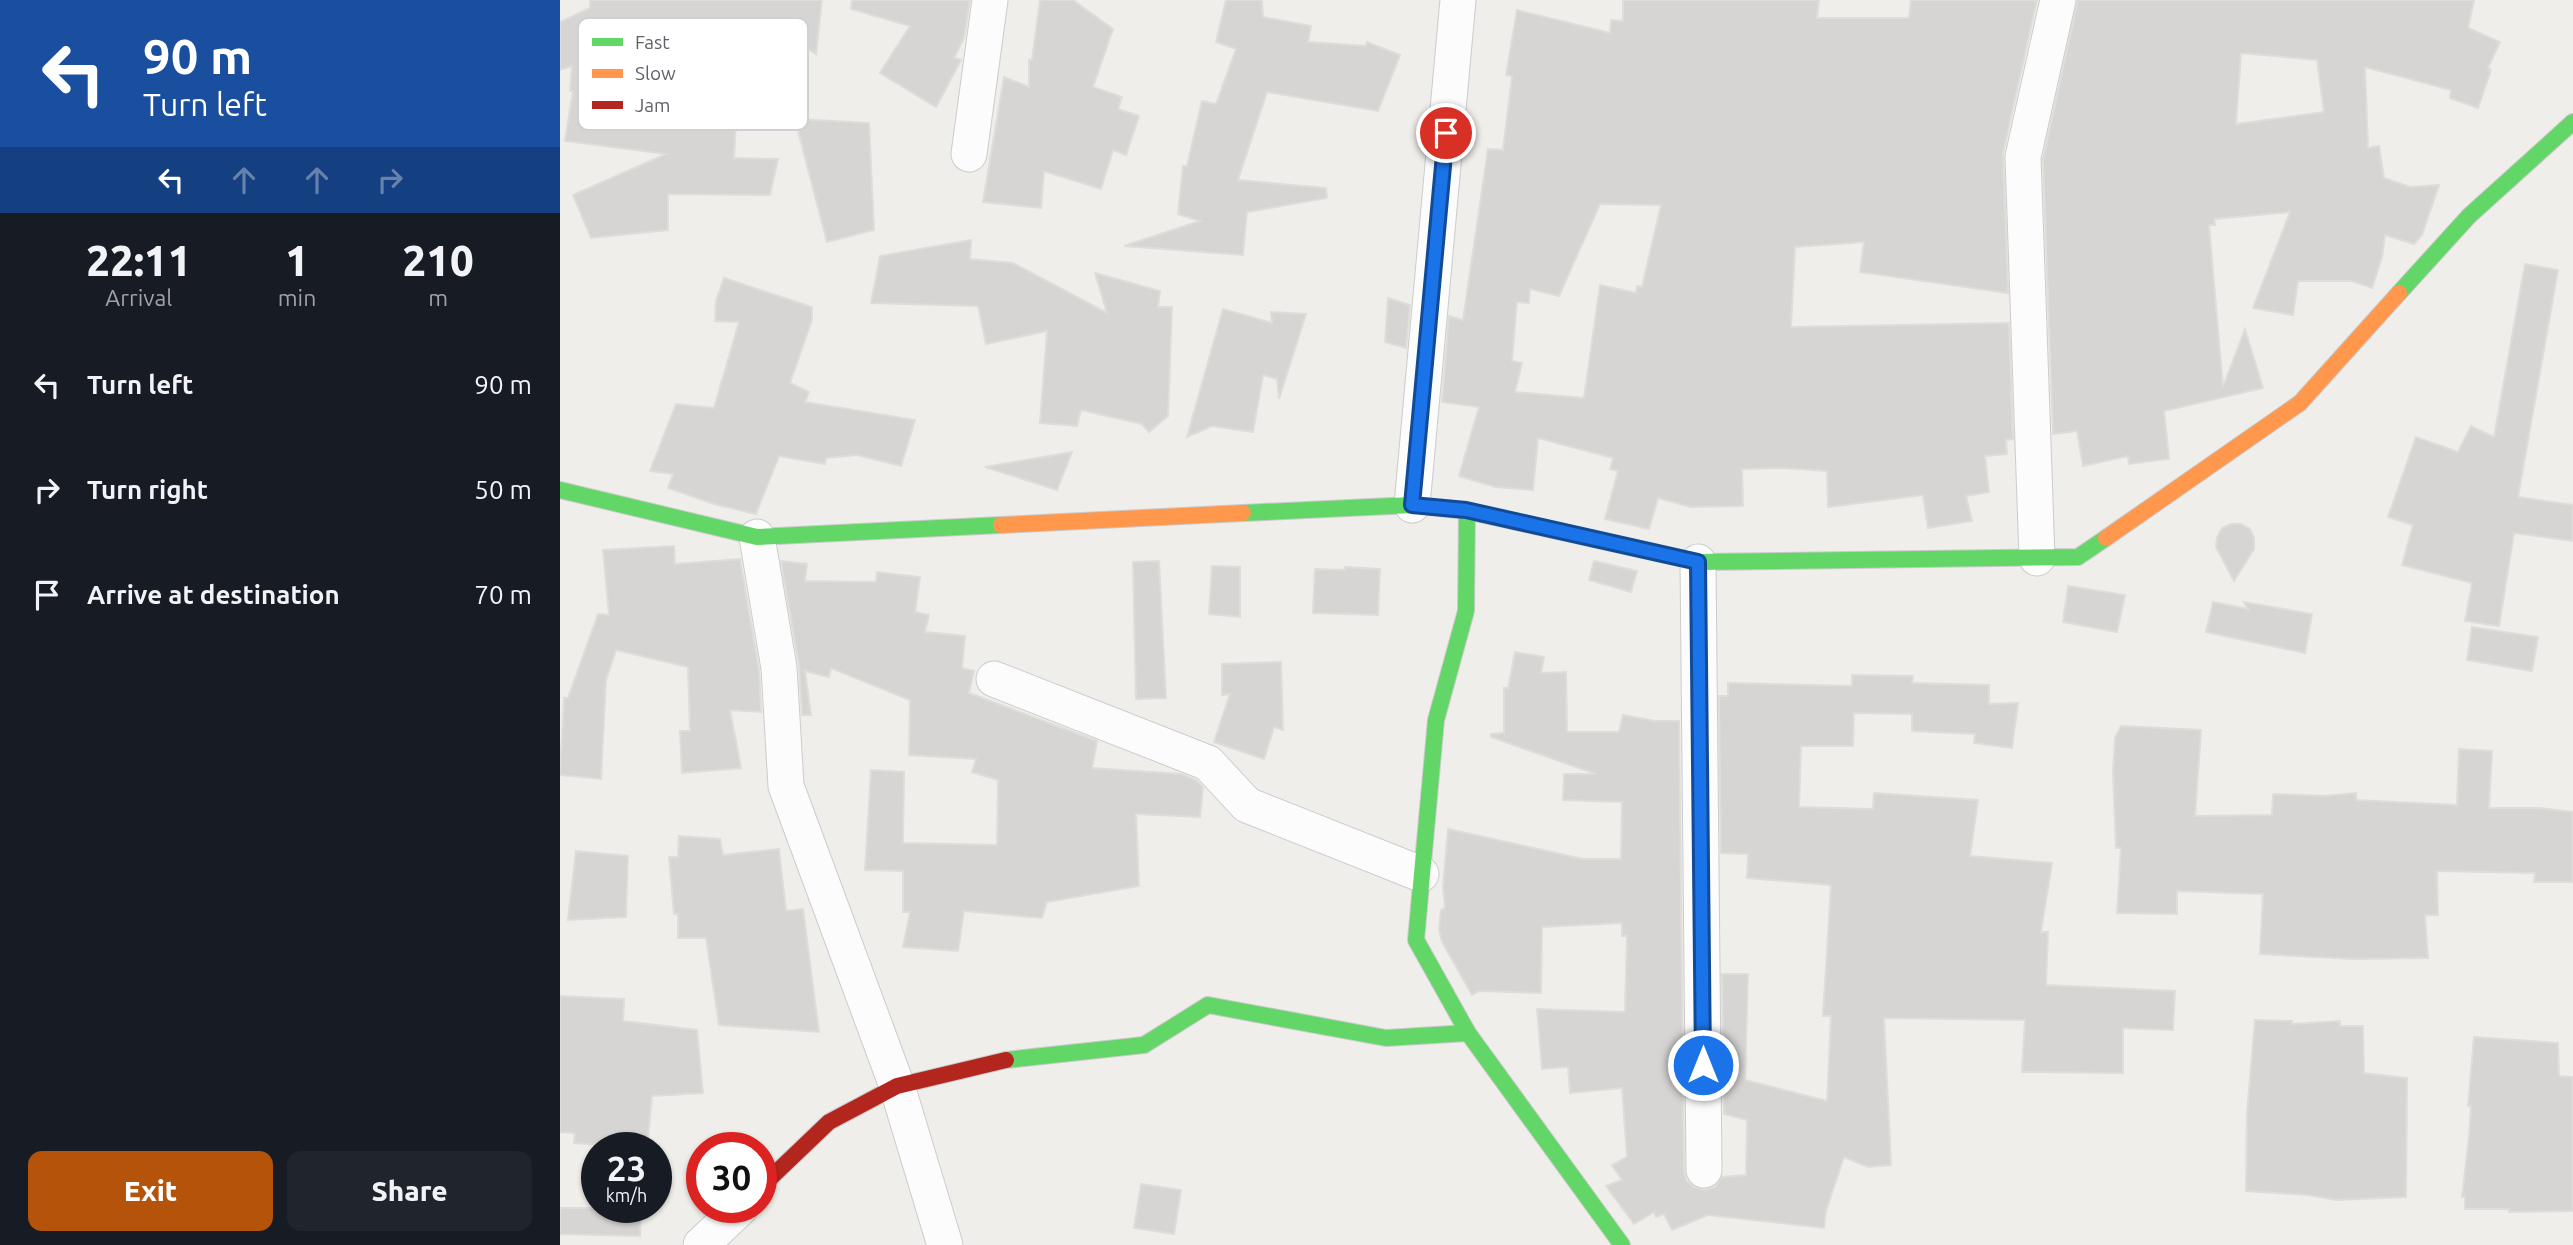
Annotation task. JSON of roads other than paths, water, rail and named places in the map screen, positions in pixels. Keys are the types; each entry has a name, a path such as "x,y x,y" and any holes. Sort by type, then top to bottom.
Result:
{"street":[{"path":"969,154 990,0"},
{"path":"1412,505 1458,0"},
{"path":"2038,558 2023,157 2058,0"},
{"path":"560,490 757,537 1412,505 1466,510 1698,562 2078,557 2300,403 2469,216 2573,122"},
{"path":"1466,510 1466,611 1436,720 1416,940 1468,1033 1622,1245"},
{"path":"757,537 779,668 786,786 897,1086 945,1245"},
{"path":"1698,562 1704,1170"},
{"path":"994,679 1208,763 1247,805 1421,874"},
{"path":"777,1172 829,1122 897,1086 996,1061 1144,1045 1208,1005 1386,1038 1468,1033"},
{"path":"701,1245 724,1223"}]}
